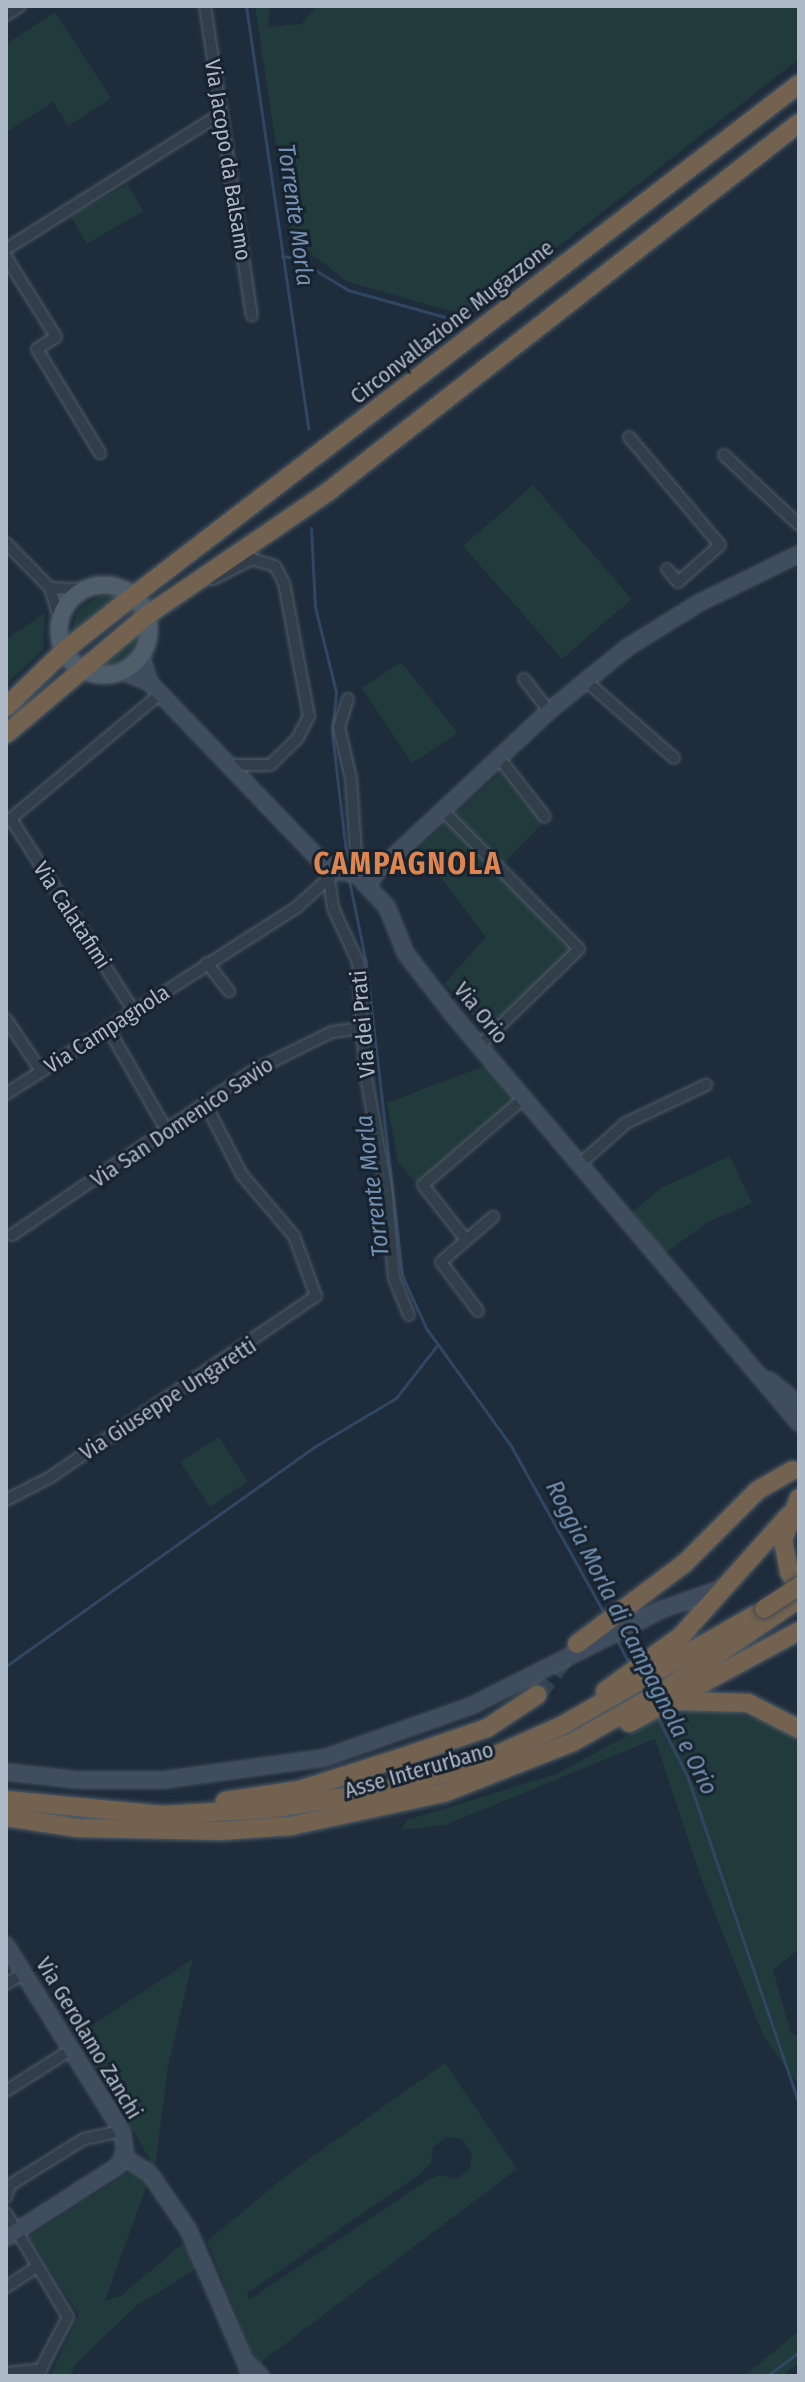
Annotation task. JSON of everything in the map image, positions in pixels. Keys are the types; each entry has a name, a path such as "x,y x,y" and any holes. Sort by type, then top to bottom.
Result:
{"highway":[{"path":"756,117 799,72"},
{"name":"Circonvallazione Mugazzone","path":"6,707 64,651 132,597 276,491 799,84"},
{"path":"6,734 79,668 146,616 329,491 799,123"},
{"path":"586,1644 595,1625 685,1563 758,1490 793,1470"},
{"path":"661,1688 739,1576 794,1506"},
{"path":"794,1506 784,1552 799,1587"},
{"name":"Asse Interurbano","path":"6,1800 123,1813 232,1812 343,1799 476,1764 661,1688 767,1614 799,1587"},
{"name":"Asse Interurbano","path":"767,1614 799,1599"},
{"path":"630,1700 799,1631"},
{"path":"661,1688 748,1703 799,1729"},
{"path":"6,1793 113,1805 194,1805 299,1790 487,1728 537,1695"},
{"name":"Asse Interurbano","path":"6,1817 78,1828 191,1832 291,1826 367,1812 414,1808 497,1783 630,1700"}],"main road":[{"path":"111,586 132,597 146,616 148,634 141,656 122,671 103,675 79,668 64,651 60,621 67,605 87,589 111,586"}],"street":[{"path":"6,15 20,6"},
{"name":"Via Jacopo da Balsamo","path":"205,6 252,315"},
{"path":"6,249 220,114"},
{"path":"6,257 56,337 37,349 100,453"},
{"path":"629,437 720,545 678,582 667,569"},
{"path":"724,455 799,525"},
{"path":"6,543 50,588 60,621"},
{"path":"122,671 155,689 319,859 351,877 395,855 549,711 669,619 799,554"},
{"path":"182,592 252,559 268,560 284,583 309,716 298,738 270,765 228,765"},
{"path":"50,588 87,589"},
{"path":"141,656 155,689"},
{"path":"524,679 549,711"},
{"path":"586,681 674,758"},
{"path":"8,821 155,689"},
{"name":"Via dei Prati","path":"348,699 339,727 351,779 356,853 351,877 333,908 358,962 361,1028 386,1186 394,1278 409,1315"},
{"path":"500,759 545,817"},
{"path":"444,812 579,949 479,1046"},
{"name":"Via Calatafimi","path":"8,821 134,1011"},
{"name":"Via Orio","path":"351,877 387,907 406,954 479,1046 799,1423"},
{"name":"Via Campagnola","path":"6,1094 207,963 351,877"},
{"path":"207,963 229,991"},
{"path":"6,1019 41,1071"},
{"path":"108,1028 167,1131"},
{"name":"Via San Domenico Savio","path":"12,1235 206,1105 293,1051 332,1032 361,1028"},
{"path":"580,1164 626,1123 706,1085"},
{"path":"466,1240 423,1185 524,1098"},
{"name":"Via Giuseppe Ungaretti","path":"6,1500 49,1478 311,1302 315,1285 294,1236 242,1175 206,1105"},
{"path":"478,1311 441,1262 493,1217"},
{"name":"Via Orio","path":"761,1377 799,1404"},
{"path":"6,1772 121,1781 283,1767 414,1729 586,1644 739,1576"},
{"name":"Via Gerolamo Zanchi","path":"6,1945 122,2131 124,2157 11,2235"},
{"path":"6,1984 24,1973"},
{"path":"6,2091 72,2049"},
{"path":"6,2197 10,2185 84,2139 122,2131"},
{"path":"124,2157 150,2174 188,2229 250,2376"},
{"path":"6,2213 11,2235 38,2266 68,2317 40,2372 6,2373"},
{"path":"6,2287 38,2266"},
{"path":"245,2361 261,2376"}],"green space":[{"path":"255,6 270,6 268,27 301,24 318,6 799,6 799,59 469,316 348,282 290,237"},
{"path":"55,12 111,98 68,126 53,102 6,132 6,44"},
{"path":"128,184 143,211 87,244 71,217"},
{"path":"533,485 632,599 562,659 463,546"},
{"path":"100,596 119,596 71,633 78,610"},
{"path":"45,613 43,650 6,684 6,639"},
{"path":"143,629 140,647 130,659 111,667 97,666"},
{"path":"401,662 458,733 412,763 362,688"},
{"path":"502,771 543,823 497,870 574,949 489,1034 445,983 486,937 418,848"},
{"path":"489,1064 517,1097 416,1183 398,1162 387,1103"},
{"path":"730,1156 752,1203 706,1223 666,1253 632,1212 661,1188"},
{"path":"219,1437 248,1481 210,1507 180,1462"},
{"path":"725,1709 787,1730 799,1742 799,1949 773,1970 791,2033 799,2037 799,2086 763,2035 700,1875 655,1739 445,1825 401,1830 407,1820 556,1774 673,1711"},
{"path":"193,1959 168,2067 156,2160 105,2301 121,2296 183,2243 199,2267 136,2306 76,2364 70,2376 50,2376 79,2315 29,2236 150,2159 76,2036"},
{"path":"445,2063 517,2169 260,2363 251,2351 207,2241 292,2171","holes":["447,2137 463,2140 472,2153 469,2170 456,2179 439,2175 428,2180 249,2300 247,2293 420,2174 431,2163 433,2147"]},
{"path":"799,2331 799,2363 782,2376 744,2376"}],"waterway":[{"name":"Torrente Morla","path":"246,6 308,428"},
{"path":"282,256 295,258 348,290 452,319"},
{"name":"Torrente Morla","path":"311,528 315,607 336,692 332,733 348,869"},
{"name":"Torrente Morla","path":"349,880 366,963 402,1275 426,1328 511,1446 605,1615"},
{"name":"Torrente Morla","path":"6,1666 314,1447 396,1398 438,1344"},
{"name":"Roggia Morla di Campagnola e Orio","path":"617,1640 630,1665"},
{"name":"Roggia Morla di Campagnola e Orio","path":"656,1714 688,1778 799,2104"},
{"path":"767,2376 799,2352"}],"tunnel":[{"path":"537,1695 570,1652"}],"district":[{"name":"CAMPAGNOLA","path":"408,864"}]}
